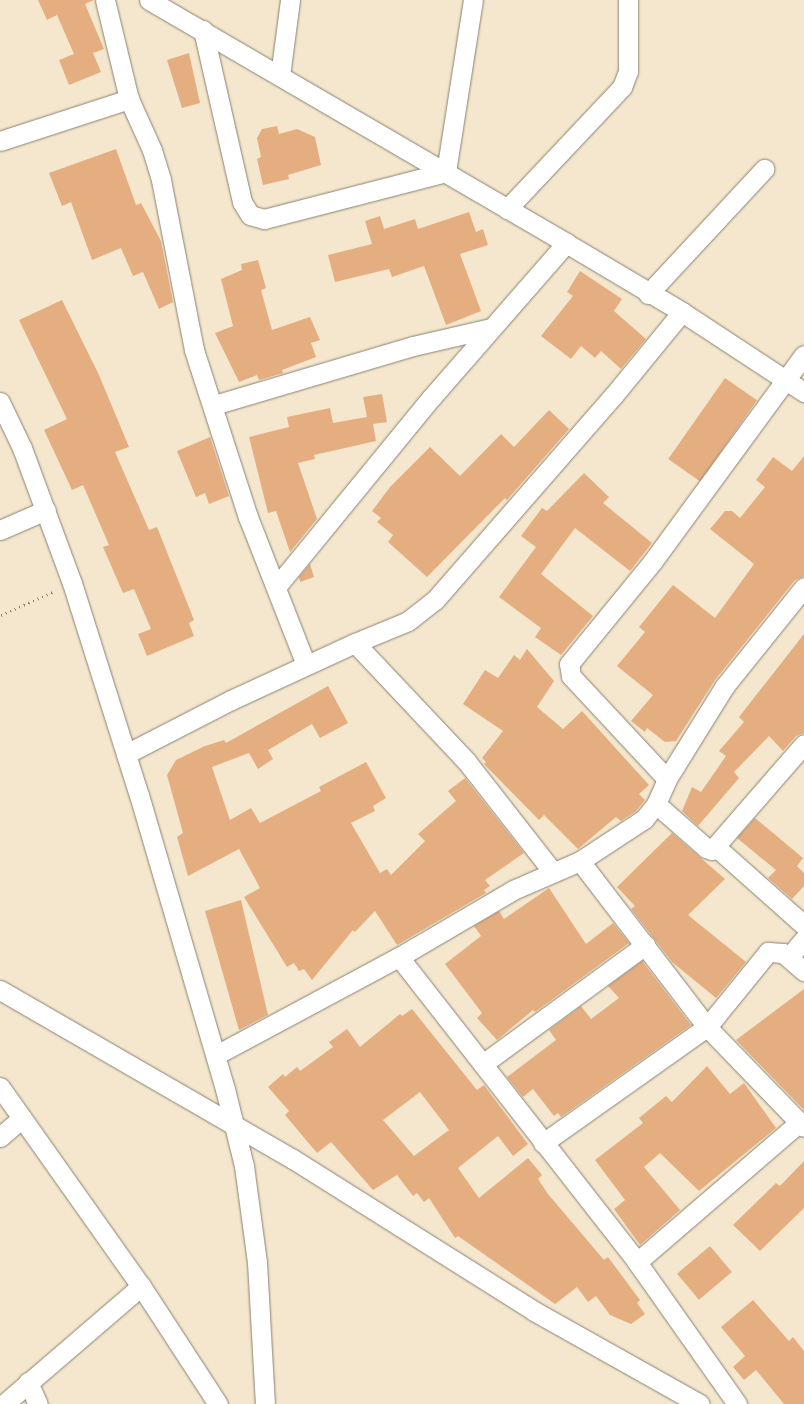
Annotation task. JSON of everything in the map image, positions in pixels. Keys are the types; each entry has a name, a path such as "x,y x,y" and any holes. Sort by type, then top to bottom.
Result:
{"street":[{"path":"105,0 129,99 147,136 159,172 194,350 214,405 248,517 277,586 306,665"},
{"path":"280,76 290,0"},
{"path":"446,172 473,0"},
{"path":"507,209 622,87 628,71 628,0"},
{"path":"156,2 566,243 648,294 682,312 804,392"},
{"path":"203,30 242,202 250,215 264,219 446,172"},
{"path":"0,142 129,99"},
{"path":"648,294 764,170"},
{"path":"277,586 492,328 566,243"},
{"path":"126,754 306,665 408,620 435,600 614,395 682,312"},
{"path":"214,405 357,361 492,328"},
{"path":"667,779 571,676 569,664 658,555 804,355"},
{"path":"0,402 46,510 72,583 126,754 216,1055 235,1128 257,1262 265,1404"},
{"path":"0,530 46,510"},
{"path":"216,1055 399,957 514,890 580,860 618,839 644,819 656,804 667,779 724,688 804,587"},
{"path":"355,643 412,701 489,788 553,872"},
{"path":"656,804 706,848 716,847 804,744"},
{"path":"716,847 804,925"},
{"path":"580,860 707,1027 802,1125 636,1262"},
{"path":"789,958 804,939"},
{"path":"484,1064 645,945"},
{"path":"543,1143 707,1027 768,952 777,951 789,958 804,971"},
{"path":"399,957 636,1262 737,1404"},
{"path":"0,990 235,1128 325,1178 534,1311 700,1404"},
{"path":"0,1087 141,1286 218,1404"},
{"path":"0,1137 22,1118"},
{"path":"4,1404 141,1286"},
{"path":"28,1382 38,1404"}],"path":[{"path":"1,615 72,583"}],"building":[{"path":"38,0 94,0 85,4 104,49 93,53 101,72 69,85 59,60 74,54 57,15 47,20"},
{"path":"189,53 200,103 182,108 167,60"},
{"path":"277,126 279,134 297,129 315,137 321,165 288,175 289,179 263,185 257,159 261,157 257,138 262,129"},
{"path":"116,149 136,205 141,203 161,241 173,302 159,309 143,272 133,276 121,248 92,260 71,202 62,206 49,173"},
{"path":"469,212 476,232 483,229 488,245 460,254 481,311 446,325 424,266 392,277 389,269 335,282 328,255 372,244 365,221 380,216 384,229 415,219 418,229"},
{"path":"258,260 266,288 261,290 272,330 310,317 320,340 311,343 316,357 282,370 283,373 259,380 257,375 239,382 215,333 233,326 221,279 242,270 241,264"},
{"path":"580,271 622,299 614,311 646,339 621,369 601,351 595,358 581,346 571,359 541,336 573,296 567,292"},
{"path":"62,300 99,375 129,447 115,452 149,530 157,527 194,620 189,623 194,636 147,656 138,634 151,629 134,589 123,593 103,547 109,545 83,485 72,490 44,430 67,419 19,320"},
{"path":"725,378 757,400 700,481 668,459"},
{"path":"382,394 387,422 373,424 376,441 314,455 315,459 298,463 317,519 290,552 276,511 268,513 249,437 289,427 287,417 330,408 333,423 367,417 363,397"},
{"path":"549,410 569,429 507,500 505,498 427,577 388,542 393,535 377,522 381,518 372,511 390,487 430,447 460,476 501,434 514,447"},
{"path":"210,437 229,496 209,504 205,493 196,497 177,451"},
{"path":"804,456 804,576 795,580 715,680 676,741 665,742 647,728 645,732 631,721 653,695 617,666 645,632 639,627 673,585 715,618 754,564 710,529 725,511 732,511 740,518 765,487 756,480 773,457 792,471"},
{"path":"584,473 609,497 603,503 652,543 630,571 575,528 541,574 593,616 561,655 535,637 541,628 499,597 536,547 521,536 542,508 547,511"},
{"path":"310,564 314,577 300,582 299,577"},
{"path":"804,634 804,733 796,736 783,751 769,736 734,772 739,778 698,826 682,811 692,787 701,792 726,756 719,751 744,722 739,717"},
{"path":"527,649 554,681 537,707 563,729 582,711 649,785 639,794 645,800 636,811 621,821 616,817 578,849 544,815 539,820 484,764 486,762 482,758 503,731 463,704 485,670 498,678 514,655 520,660"},
{"path":"328,686 348,723 320,738 312,724 268,750 273,759 258,769 249,753 212,767 230,820 251,808 260,823 321,791 319,787 366,762 386,798 373,806 375,811 351,823 380,873 387,869 391,875 425,841 418,834 456,801 448,791 465,778 524,853 485,880 490,886 484,890 486,893 397,945 375,911 355,932 353,930 312,980 304,969 299,971 294,963 287,967 244,897 260,888 239,849 188,876 177,837 183,833 167,775 176,760 205,746 224,740 226,743"},
{"path":"755,818 803,858 797,866 804,873 804,886 792,899 768,878 776,870 737,838"},
{"path":"672,833 725,879 688,915 746,962 716,998 672,962 631,909 635,906 617,887"},
{"path":"549,888 586,944 613,923 629,943 535,1012 533,1010 497,1040 477,1018 482,1013 445,964 481,936 474,926 499,911 504,919"},
{"path":"241,900 268,1015 239,1030 205,911"},
{"path":"642,961 691,1025 561,1117 558,1113 554,1116 533,1089 523,1097 507,1077 556,1040 549,1030 581,1006 591,1019 619,998 608,986"},
{"path":"804,989 804,1110 736,1040"},
{"path":"412,1009 477,1090 484,1085 528,1144 513,1156 498,1136 458,1168 479,1198 528,1158 542,1175 538,1179 548,1194 604,1260 608,1257 640,1300 637,1303 645,1314 631,1324 610,1315 596,1296 588,1302 577,1287 555,1304 458,1236 455,1238 429,1198 424,1202 417,1193 413,1196 397,1175 373,1190 331,1142 317,1153 285,1115 289,1111 268,1087 283,1074 285,1077 297,1067 300,1071 333,1047 329,1042 347,1029 360,1047 400,1014 402,1016","holes":["420,1092 449,1130 414,1156 383,1120"]},
{"path":"707,1066 730,1094 744,1083 776,1128 699,1191 660,1153 644,1167 680,1210 640,1245 614,1209 625,1200 595,1160 643,1123 639,1118 666,1096 672,1102"},
{"path":"804,1161 804,1208 760,1251 733,1225 776,1183 780,1186"},
{"path":"710,1246 732,1272 699,1300 677,1274"},
{"path":"753,1300 789,1341 793,1337 804,1351 804,1404 784,1404 756,1370 744,1380 733,1367 745,1356 721,1327"}]}
